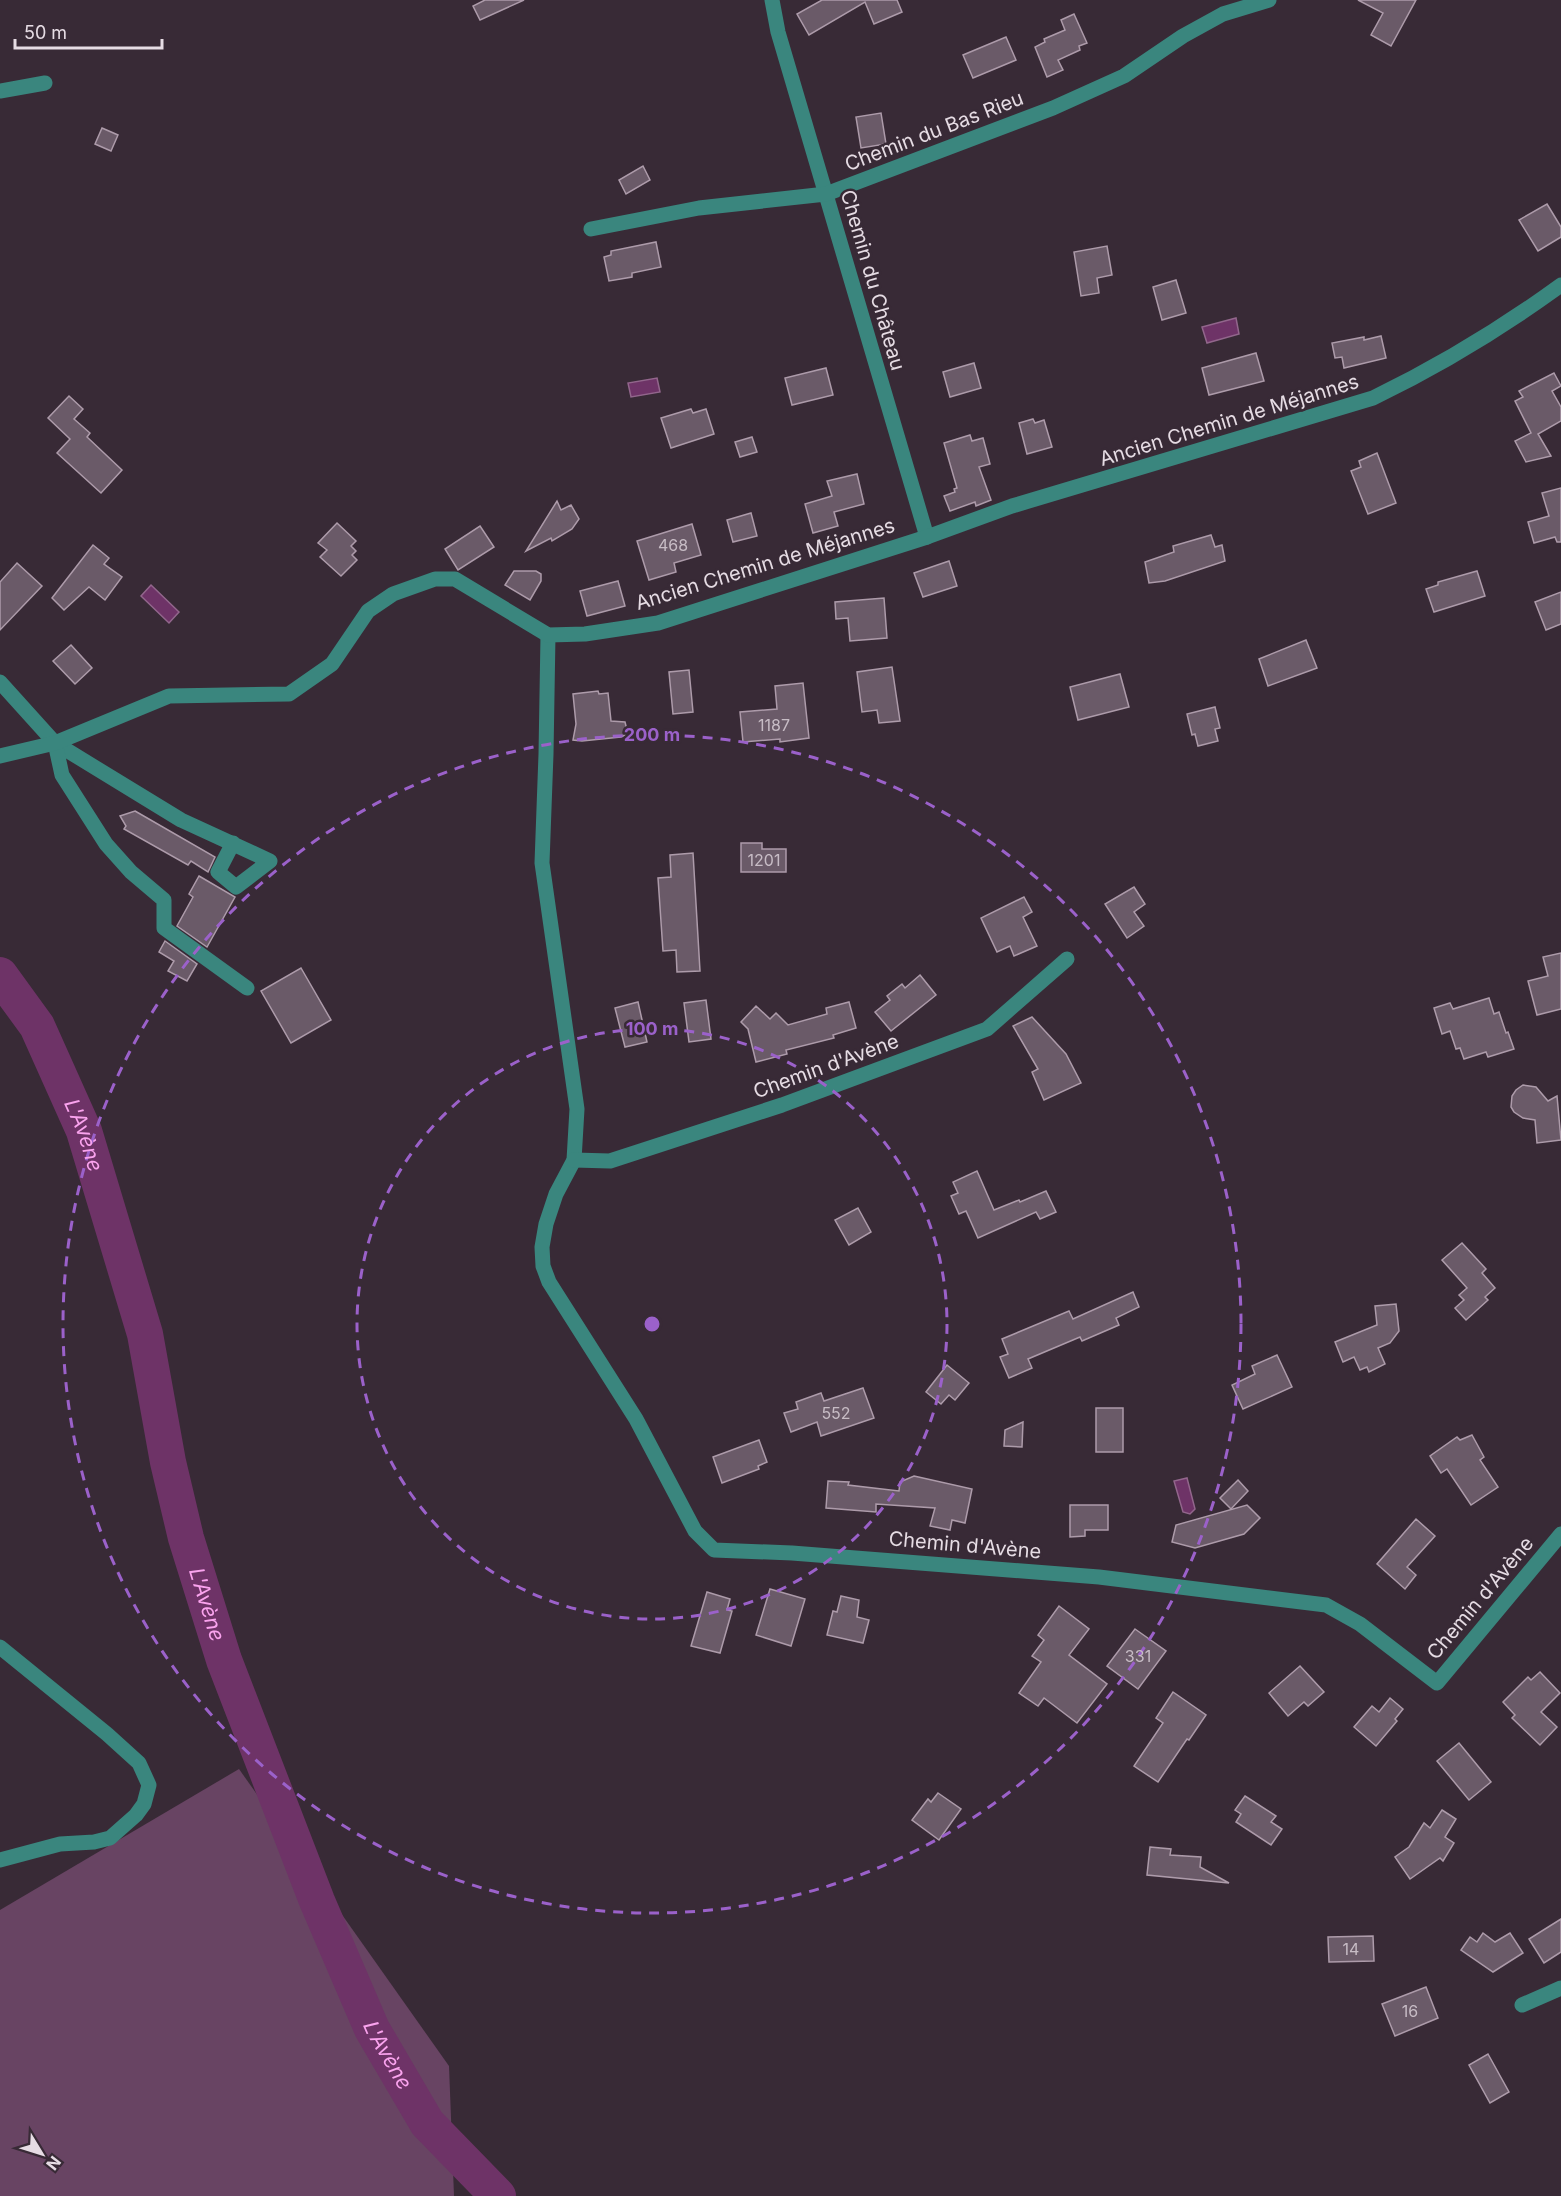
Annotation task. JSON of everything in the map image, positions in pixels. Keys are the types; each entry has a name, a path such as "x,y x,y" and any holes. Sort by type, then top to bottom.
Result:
{"street":[{"name":"Chemin du Château","path":"772,0 778,32 927,537"},
{"name":"Chemin du Bas Rieu","path":"591,229 699,207 826,194 1053,108 1124,76 1183,36 1223,14 1269,0"},
{"path":"0,91 45,82"},
{"name":"Ancien Chemin de Méjannes","path":"548,635 585,634 658,623 927,537 1012,506 1373,398 1422,374 1530,308 1561,285"},
{"path":"0,756 55,743 169,696 289,694 332,664 368,611 393,594 435,579 455,579 548,635"},
{"name":"Chemin d'Avène","path":"548,635 542,863 577,1109 574,1160 556,1194 546,1224 542,1247 543,1266 549,1282 636,1419 695,1531 714,1550 792,1553 1099,1577 1326,1605 1360,1624 1437,1683 1561,1534"},
{"path":"0,682 55,743 181,820 233,843"},
{"path":"55,743 62,775 106,844 130,872 164,900 164,928 248,988"},
{"name":"Chemin d'Avène","path":"574,1160 610,1161 782,1105 987,1029 1068,958"},
{"path":"0,1647 139,1763 149,1785 144,1804 136,1815 110,1838 94,1842 60,1844 0,1860"},
{"path":"1522,2005 1561,1988"}],"shaded area":[{"path":"1236,318 1239,334 1207,343 1202,327"},
{"path":"657,378 660,392 631,397 628,383"},
{"path":"151,585 179,612 169,623 141,596"},
{"path":"1187,1478 1195,1509 1190,1514 1183,1512 1174,1481"},
{"path":"239,1769 449,2066 454,2196 0,2196 0,1910"}],"building":[{"path":"485,0 524,0 480,20 473,6"},
{"path":"822,0 897,0 902,12 874,24 865,2 809,35 797,14"},
{"path":"1358,0 1416,0 1391,46 1371,35 1383,13"},
{"path":"1074,14 1087,43 1079,46 1080,50 1058,60 1063,70 1047,77 1035,47 1045,42 1044,39 1065,30 1061,20"},
{"path":"1006,37 1016,60 973,78 963,55"},
{"path":"881,113 886,144 861,148 856,117"},
{"path":"102,128 118,135 111,151 95,144"},
{"path":"643,166 650,180 626,194 619,180"},
{"path":"1547,204 1561,227 1561,237 1538,251 1519,220"},
{"path":"656,242 661,267 632,273 632,277 609,281 604,257 611,255 611,251"},
{"path":"1107,246 1112,275 1097,278 1099,293 1081,296 1074,252"},
{"path":"1176,280 1186,313 1162,320 1153,287"},
{"path":"1381,336 1386,358 1344,368 1342,357 1335,358 1332,343"},
{"path":"1256,353 1264,381 1209,395 1202,368"},
{"path":"974,363 981,388 950,397 943,372"},
{"path":"826,368 833,395 792,405 785,378"},
{"path":"1554,373 1561,386 1552,391 1561,407 1561,421 1538,434 1551,456 1526,462 1515,441 1531,433 1515,401 1523,397 1519,391"},
{"path":"69,396 83,409 74,419 90,433 87,437 122,470 101,493 57,453 70,439 48,418"},
{"path":"691,409 693,413 706,409 714,434 671,448 661,418"},
{"path":"1033,419 1035,423 1044,420 1052,447 1027,454 1019,423"},
{"path":"970,435 972,441 983,438 990,464 979,467 991,500 976,506 975,502 950,511 944,496 955,492 954,489 957,488 944,443"},
{"path":"752,437 757,452 740,457 735,442"},
{"path":"1377,453 1396,503 1368,514 1351,471 1361,467 1359,461"},
{"path":"857,474 864,504 834,512 838,526 813,533 805,504 832,496 827,481"},
{"path":"1561,488 1561,542 1557,542 1555,537 1534,543 1528,522 1549,516 1542,493"},
{"path":"557,501 561,510 571,505 579,519 572,529 552,541 551,538 526,551"},
{"path":"751,513 757,536 733,542 727,520"},
{"path":"337,523 356,541 351,546 356,551 352,555 357,560 341,576 320,557 327,550 318,543"},
{"path":"692,524 701,555 674,563 676,572 649,580 637,541"},
{"path":"480,526 494,547 458,570 445,549"},
{"path":"1211,535 1215,547 1222,545 1225,561 1165,581 1149,583 1145,562 1174,552 1173,546"},
{"path":"93,545 109,558 104,564 122,577 105,600 89,587 64,610 52,598"},
{"path":"949,561 957,586 923,597 914,573"},
{"path":"17,563 42,586 0,630 0,582"},
{"path":"514,571 536,571 541,574 541,581 530,600 505,585"},
{"path":"1477,571 1485,596 1434,612 1426,589 1438,585 1438,582"},
{"path":"618,581 625,606 587,616 580,591"},
{"path":"1561,592 1561,624 1546,630 1535,602"},
{"path":"884,598 887,638 850,641 848,618 836,619 835,602"},
{"path":"1306,640 1317,668 1268,686 1259,659"},
{"path":"71,645 92,668 75,684 53,661"},
{"path":"892,667 900,721 879,723 877,710 862,712 857,672"},
{"path":"689,670 693,712 673,714 669,672"},
{"path":"1120,674 1129,707 1078,720 1070,687"},
{"path":"803,683 809,738 780,742 780,739 743,742 740,712 777,709 775,686"},
{"path":"598,691 599,694 608,693 611,721 625,722 628,734 621,737 573,740 576,724 573,694"},
{"path":"1215,707 1220,728 1215,729 1218,741 1198,746 1195,734 1192,735 1187,714"},
{"path":"135,811 215,857 208,872 191,861 188,865 124,829 126,826 120,816"},
{"path":"741,843 762,843 762,849 786,849 786,872 741,872"},
{"path":"693,853 700,971 677,972 676,950 663,951 658,878 671,877 670,855"},
{"path":"199,876 235,897 207,947 177,926 193,897 189,894"},
{"path":"1134,887 1145,904 1134,912 1144,926 1127,938 1105,904"},
{"path":"1024,897 1032,912 1023,917 1037,946 1014,956 1010,946 997,952 981,918"},
{"path":"165,941 197,964 187,981 168,971 174,961 159,952"},
{"path":"1561,953 1561,1009 1537,1015 1528,981 1548,976 1543,957"},
{"path":"301,968 331,1020 291,1043 261,991"},
{"path":"920,975 936,995 891,1031 875,1012 890,1000 887,996 902,984 905,988"},
{"path":"1489,998 1494,1014 1499,1012 1514,1049 1488,1057 1486,1052 1464,1059 1460,1048 1456,1049 1450,1031 1442,1034 1434,1008 1450,1003 1453,1009"},
{"path":"706,1000 711,1039 689,1042 684,1003"},
{"path":"638,1002 647,1042 625,1047 615,1008"},
{"path":"849,1002 856,1028 833,1035 834,1038 786,1050 787,1054 756,1062 748,1029 741,1022 756,1006 770,1019 776,1013 788,1025 827,1014 826,1008"},
{"path":"1032,1017 1066,1054 1081,1083 1044,1100 1032,1072 1038,1069 1013,1026"},
{"path":"1523,1085 1536,1087 1548,1101 1557,1096 1561,1140 1537,1143 1535,1120 1523,1118 1514,1112 1511,1107 1512,1096"},
{"path":"977,1171 994,1210 1046,1191 1056,1212 1040,1219 1036,1212 978,1238 966,1211 959,1214 951,1196 958,1193 953,1182"},
{"path":"858,1208 871,1232 849,1245 835,1220"},
{"path":"1462,1243 1486,1269 1482,1273 1495,1288 1485,1297 1488,1300 1466,1320 1455,1308 1464,1300 1459,1295 1467,1288 1442,1260"},
{"path":"1133,1292 1139,1307 1116,1318 1119,1325 1082,1341 1080,1337 1028,1359 1032,1368 1009,1378 1000,1357 1008,1354 1002,1339 1069,1311 1073,1319"},
{"path":"1396,1304 1399,1331 1390,1343 1378,1348 1385,1364 1369,1372 1367,1367 1360,1370 1354,1357 1343,1362 1335,1342 1377,1325 1375,1306"},
{"path":"1277,1355 1292,1387 1243,1409 1232,1385 1255,1374 1252,1366"},
{"path":"947,1365 969,1383 955,1400 949,1395 941,1404 926,1392"},
{"path":"863,1388 874,1418 821,1436 817,1422 791,1432 784,1413 798,1409 796,1402 821,1393 824,1401"},
{"path":"1096,1408 1123,1408 1123,1452 1096,1452"},
{"path":"1023,1422 1022,1447 1004,1446 1005,1430"},
{"path":"1472,1435 1484,1457 1480,1460 1498,1487 1471,1505 1447,1469 1441,1473 1430,1456 1457,1437 1460,1440"},
{"path":"759,1440 767,1462 758,1466 759,1469 722,1483 713,1457"},
{"path":"914,1476 972,1489 965,1523 952,1520 950,1530 930,1526 935,1508 876,1504 876,1512 826,1508 828,1481 849,1482 848,1485 899,1491 900,1482"},
{"path":"1238,1480 1248,1491 1231,1509 1220,1498"},
{"path":"1070,1505 1108,1505 1108,1530 1085,1530 1085,1536 1070,1537"},
{"path":"1247,1505 1260,1518 1244,1534 1195,1548 1172,1542 1176,1525"},
{"path":"1416,1519 1435,1536 1407,1567 1416,1575 1405,1589 1377,1564"},
{"path":"770,1589 805,1599 791,1646 756,1635"},
{"path":"707,1592 730,1599 727,1610 732,1611 720,1653 691,1646"},
{"path":"841,1596 859,1600 857,1617 869,1620 863,1643 827,1635 833,1611 837,1612"},
{"path":"1059,1606 1089,1629 1069,1655 1107,1684 1077,1723 1044,1698 1038,1706 1019,1693 1041,1662 1032,1656 1044,1640 1038,1635"},
{"path":"1135,1629 1166,1651 1138,1689 1107,1666"},
{"path":"1300,1666 1324,1692 1308,1706 1304,1702 1288,1716 1269,1693"},
{"path":"1540,1672 1560,1693 1541,1712 1557,1727 1540,1745 1512,1718 1515,1715 1503,1702 1528,1677 1531,1680"},
{"path":"1173,1692 1206,1715 1158,1782 1134,1766 1163,1723 1156,1718"},
{"path":"1390,1698 1403,1709 1395,1719 1397,1721 1376,1746 1354,1727 1372,1706 1379,1712"},
{"path":"1459,1743 1491,1782 1469,1800 1437,1761"},
{"path":"938,1793 961,1809 939,1840 912,1820 928,1799 931,1802"},
{"path":"1245,1796 1276,1816 1271,1822 1282,1829 1271,1845 1236,1822 1241,1814 1235,1810"},
{"path":"1442,1810 1456,1819 1445,1837 1454,1843 1443,1861 1440,1858 1410,1879 1395,1857 1409,1847 1424,1823 1430,1828"},
{"path":"1150,1847 1171,1849 1170,1855 1201,1857 1200,1867 1229,1883 1147,1875"},
{"path":"1561,1919 1561,1952 1544,1963 1529,1939"},
{"path":"1483,1933 1495,1942 1510,1933 1523,1953 1493,1972 1461,1950 1470,1937 1477,1942"},
{"path":"1373,1936 1374,1961 1329,1962 1328,1937"},
{"path":"1426,1987 1438,2018 1395,2036 1382,2004"},
{"path":"1488,2054 1509,2092 1490,2103 1469,2065"}],"waterway":[{"name":"L'Avène","path":"0,975 37,1026 84,1131 145,1334 168,1462 186,1538 224,1660 317,1901 372,2029 427,2123 498,2196"}]}
